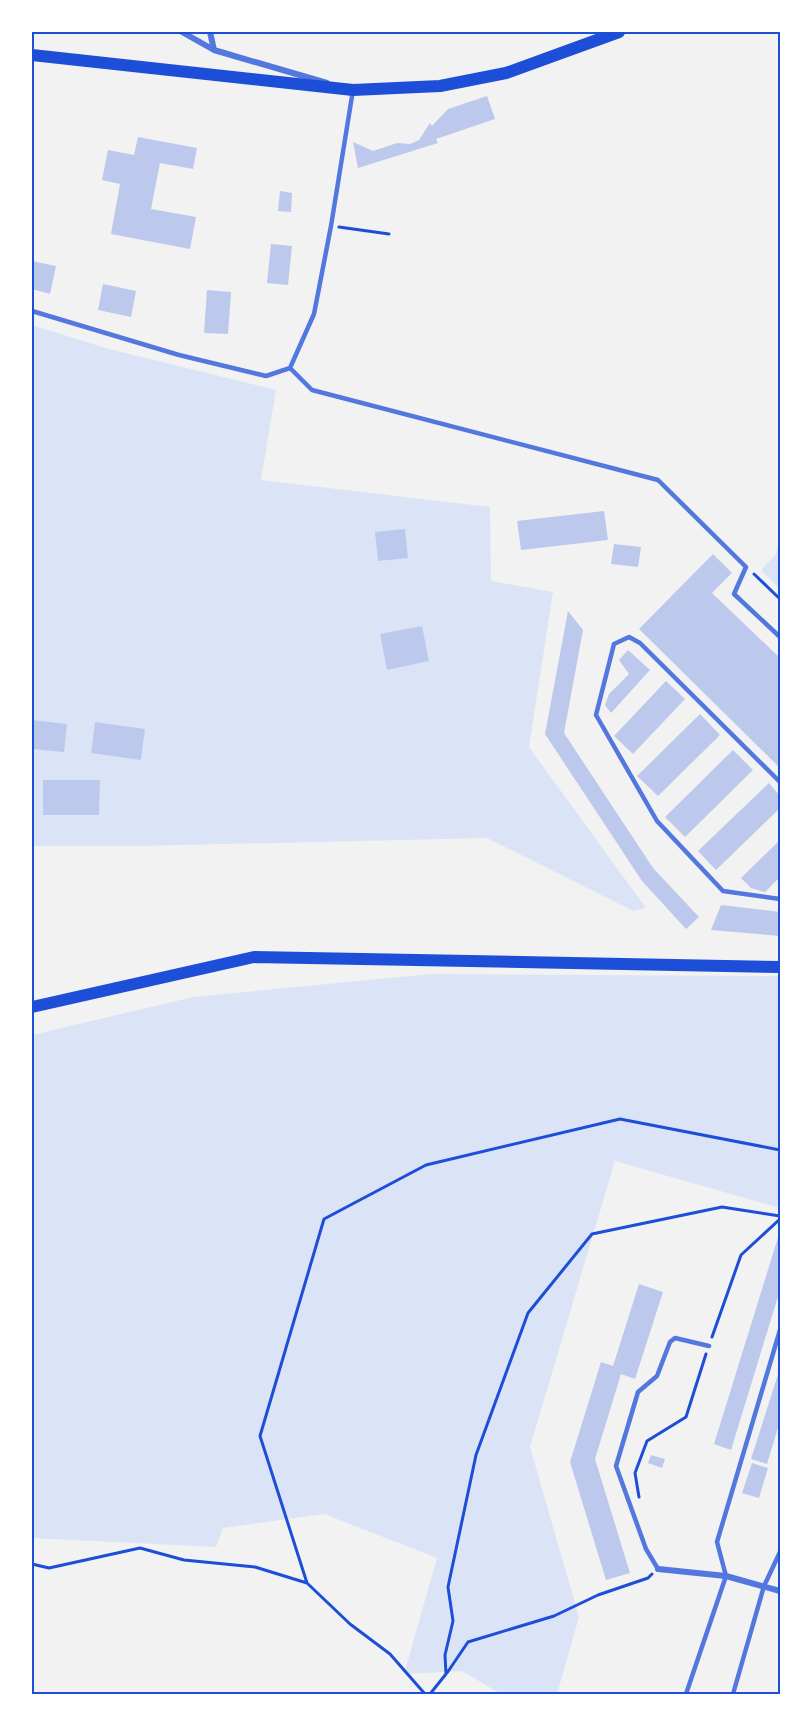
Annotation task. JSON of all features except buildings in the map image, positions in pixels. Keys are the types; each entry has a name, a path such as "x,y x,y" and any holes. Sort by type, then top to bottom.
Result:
{"main road":[{"path":"32,55 353,90 440,86 506,73 619,32"},
{"path":"32,1007 254,957 780,967"}],"street":[{"path":"182,32 214,50 353,90"},
{"path":"210,32 214,50"},
{"path":"658,1569 726,1576 780,1591"}],"lane":[{"path":"32,311 179,355 266,376 290,368 314,314 353,90"},
{"path":"290,368 312,390 658,480 746,567 734,594 780,637"},
{"path":"780,782 640,643 629,637 614,644 596,715 657,821 723,891 780,899"},
{"path":"686,1695 726,1576 717,1542 780,1330"},
{"path":"658,1569 646,1549 616,1466 638,1392 657,1376 670,1342 675,1338 709,1346"},
{"path":"733,1695 764,1586 780,1552"}],"path":[{"path":"331,226 389,234"},
{"path":"746,567 780,599"},
{"path":"307,1583 260,1436 324,1219 426,1165 620,1119 780,1150"},
{"path":"446,1674 445,1655 453,1621 448,1587 476,1455 528,1313 592,1234 722,1207 780,1218"},
{"path":"640,1506 635,1473 647,1441 686,1417 741,1255 780,1218"},
{"path":"32,1564 49,1568 140,1548 184,1560 255,1567 307,1583 350,1624 390,1654 424,1695"},
{"path":"430,1695 468,1642 554,1616 598,1595 648,1578 658,1569"}],"shaded area":[{"path":"32,325 109,349 276,390 261,480 490,507 491,581 553,592 529,747 646,908 633,911 487,838 141,846 32,846"},
{"path":"780,538 780,589 761,570 776,554"},
{"path":"431,974 780,976 780,1208 615,1161 530,1447 579,1617 557,1694 501,1694 462,1671 404,1674 437,1558 324,1514 223,1528 216,1547 32,1538 32,1035 193,997"}]}
